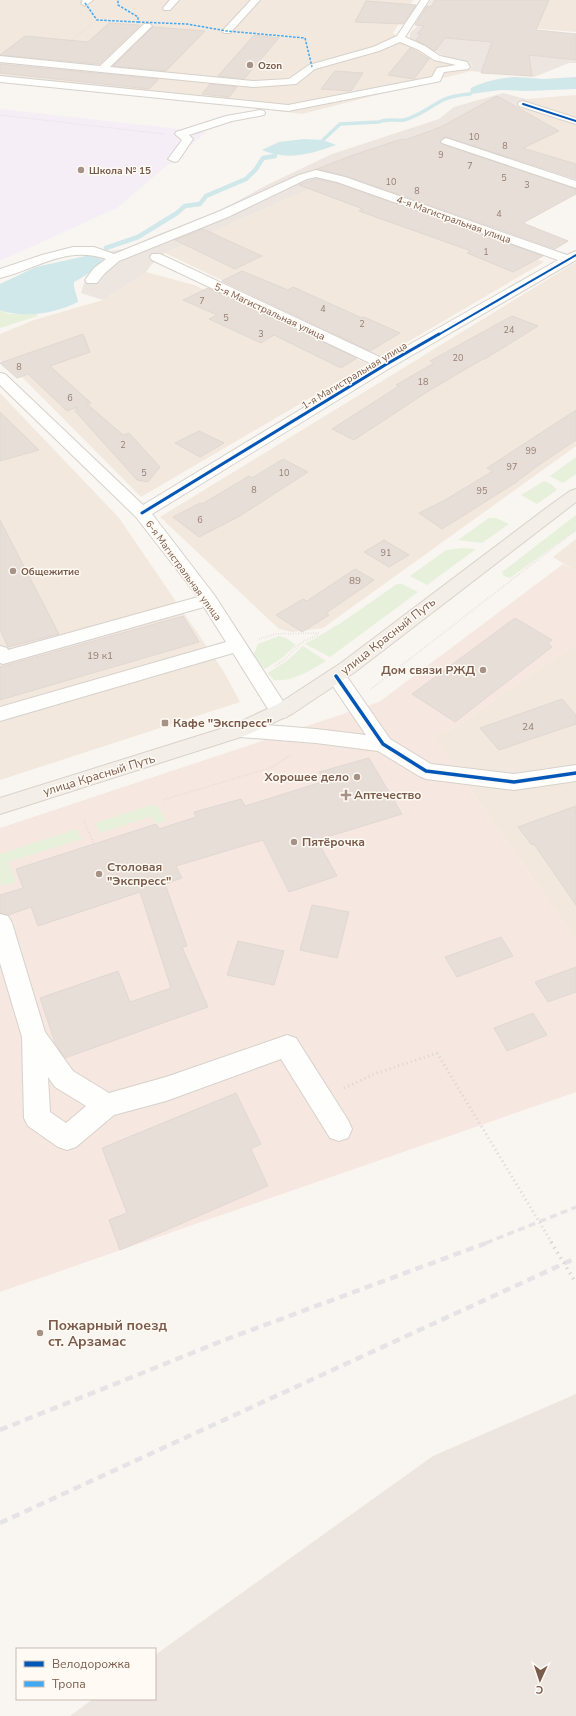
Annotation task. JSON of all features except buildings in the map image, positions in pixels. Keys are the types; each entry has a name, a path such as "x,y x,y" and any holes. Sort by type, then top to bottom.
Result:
{"main road":[{"name":"улица Красный Путь","path":"0,806 259,724 336,676 576,494"}],"street":[{"path":"168,8 175,0"},
{"path":"227,31 256,0"},
{"path":"0,59 43,62 253,84 292,82 312,67 376,49 400,38 424,0"},
{"path":"103,68 147,26"},
{"path":"400,38 422,48 437,58"},
{"path":"376,49 399,52"},
{"path":"180,134 230,118 436,79 440,70 465,67 464,64 414,55"},
{"path":"0,79 288,108"},
{"path":"288,108 302,90 292,82"},
{"path":"523,104 576,121"},
{"path":"174,159 188,139 180,134"},
{"path":"446,140 576,185"},
{"name":"4-я Магистральная улица","path":"92,280 99,271 114,258 224,214 303,176 316,172 341,179 572,257"},
{"path":"0,274 22,264 68,252 93,251 114,258"},
{"name":"5-я Магистральная улица","path":"156,257 385,365"},
{"name":"1-я Магистральная улица","path":"142,513 385,365 572,257"},
{"name":"6-я Магистральная улица","path":"0,377 142,513 209,600 280,712"},
{"path":"1,656 209,600"},
{"path":"0,714 237,645"},
{"path":"336,676 383,744 426,771 514,782 576,774"},
{"path":"240,730 316,736 383,744"},
{"path":"0,923 34,1037 37,1118 68,1138 107,1105 166,1089 287,1046 339,1130"},
{"path":"34,1037 64,1079 107,1105"}],"path":[{"path":"43,62 97,20"},
{"path":"0,115 163,134 180,134"},
{"path":"354,702 576,530"},
{"path":"237,645 276,634 320,634 301,643 284,660 267,671 252,668"},
{"path":"163,800 273,767 316,736"},
{"path":"84,821 94,844"},
{"path":"319,1098 377,1073 437,1053 576,1283"}],"shaded area":[{"path":"0,0 413,0 393,33 403,42 417,47 434,58 457,59 473,63 471,71 302,114 0,76"},
{"path":"431,0 576,0 576,32 419,19"},
{"path":"422,22 576,41 576,63 569,63 534,77 471,71 473,63 457,59 449,59 426,46 410,40 410,33"},
{"path":"503,93 526,99 516,106 483,114 427,142 327,181 165,253 152,264 146,272 103,300 81,293 86,276 98,266 87,254 75,248 86,247 111,251 128,248 154,236 219,211 269,184 332,154 439,119 454,107"},
{"path":"576,95 576,178 454,128 483,114 516,106 526,99"},
{"name":"Школа № 15","path":"0,109 206,132 117,208 0,261"},
{"path":"327,181 544,262 382,357 165,253"},
{"path":"576,262 576,446 323,628 292,632 279,629 160,517"},
{"path":"146,272 194,285 368,364 141,497 25,380 0,360 0,334 34,320 103,300"},
{"path":"0,393 119,518 224,672 240,702 0,780"},
{"path":"576,539 576,571 553,557"},
{"path":"563,564 576,571 576,644 516,684 458,726 433,736 576,940 576,1092 0,1292 0,828 379,702"},
{"path":"576,644 576,940 433,736 458,726 516,684"},
{"path":"576,1394 576,1716 70,1716 92,1700 156,1700 156,1654 433,1456"}],"green space":[{"path":"0,310 9,314 36,313 38,316 0,328"},
{"path":"576,457 576,474 563,483 550,476"},
{"path":"544,481 551,484 557,490 537,504 521,495"},
{"path":"576,515 576,530 510,578 504,576 502,572"},
{"path":"489,518 496,518 509,524 482,543 458,540"},
{"path":"462,548 476,549 427,585 410,576 446,550"},
{"path":"397,584 402,584 418,592 330,657 305,644 341,623"},
{"path":"279,636 286,638 296,645 282,658 265,669 257,664 254,654 258,644"},
{"path":"303,646 326,661 295,677 274,680 268,673 288,660"},
{"path":"151,805 159,807 166,821 156,824 152,816 100,833 95,823"},
{"path":"77,829 82,839 8,862 16,882 2,886 0,880 0,854"}],"water":[{"path":"516,77 544,79 576,77 576,89 526,91 501,90 470,94 471,88 482,83"},
{"path":"304,139 323,140 336,145 318,151 290,156 262,150 279,142"},
{"path":"90,255 103,260 97,267 74,282 78,302 70,306 39,314 9,313 0,310 0,284 36,267"}],"waterway":[{"path":"323,140 340,124 404,120 419,114 446,99 470,94"},
{"path":"106,248 138,237 177,213 185,206 200,204 206,196 246,179 256,169 263,158 275,156"}],"railway":[{"path":"486,1243 576,1207"},
{"path":"0,1430 227,1339 489,1242"},
{"path":"0,1523 576,1258"}],"marked path":[{"path":"85,3 97,20 138,22 138,17 118,5 118,0"},
{"path":"138,22 187,24 227,31 305,38 312,67"}],"cycle path":[{"path":"523,104 576,121"},
{"path":"142,513 385,365 576,255"},
{"path":"336,676 383,744 426,771 514,782 576,773"}],"place":[{"name":"Ozon","path":"250,65"},
{"name":"Школа № 15","path":"81,170"},
{"name":"Общежитие","path":"13,571"},
{"name":"Дом связи РЖД","path":"483,670"},
{"name":"Кафе \"Экспресс\"","path":"165,723"},
{"name":"Хорошее дело","path":"357,777"},
{"name":"Аптечество","path":"346,795"},
{"name":"Пятёрочка","path":"294,842"},
{"name":"Столовая \"Экспресс\"","path":"99,874"},
{"name":"Пожарный поезд ст. Арзамас","path":"40,1333"}]}
